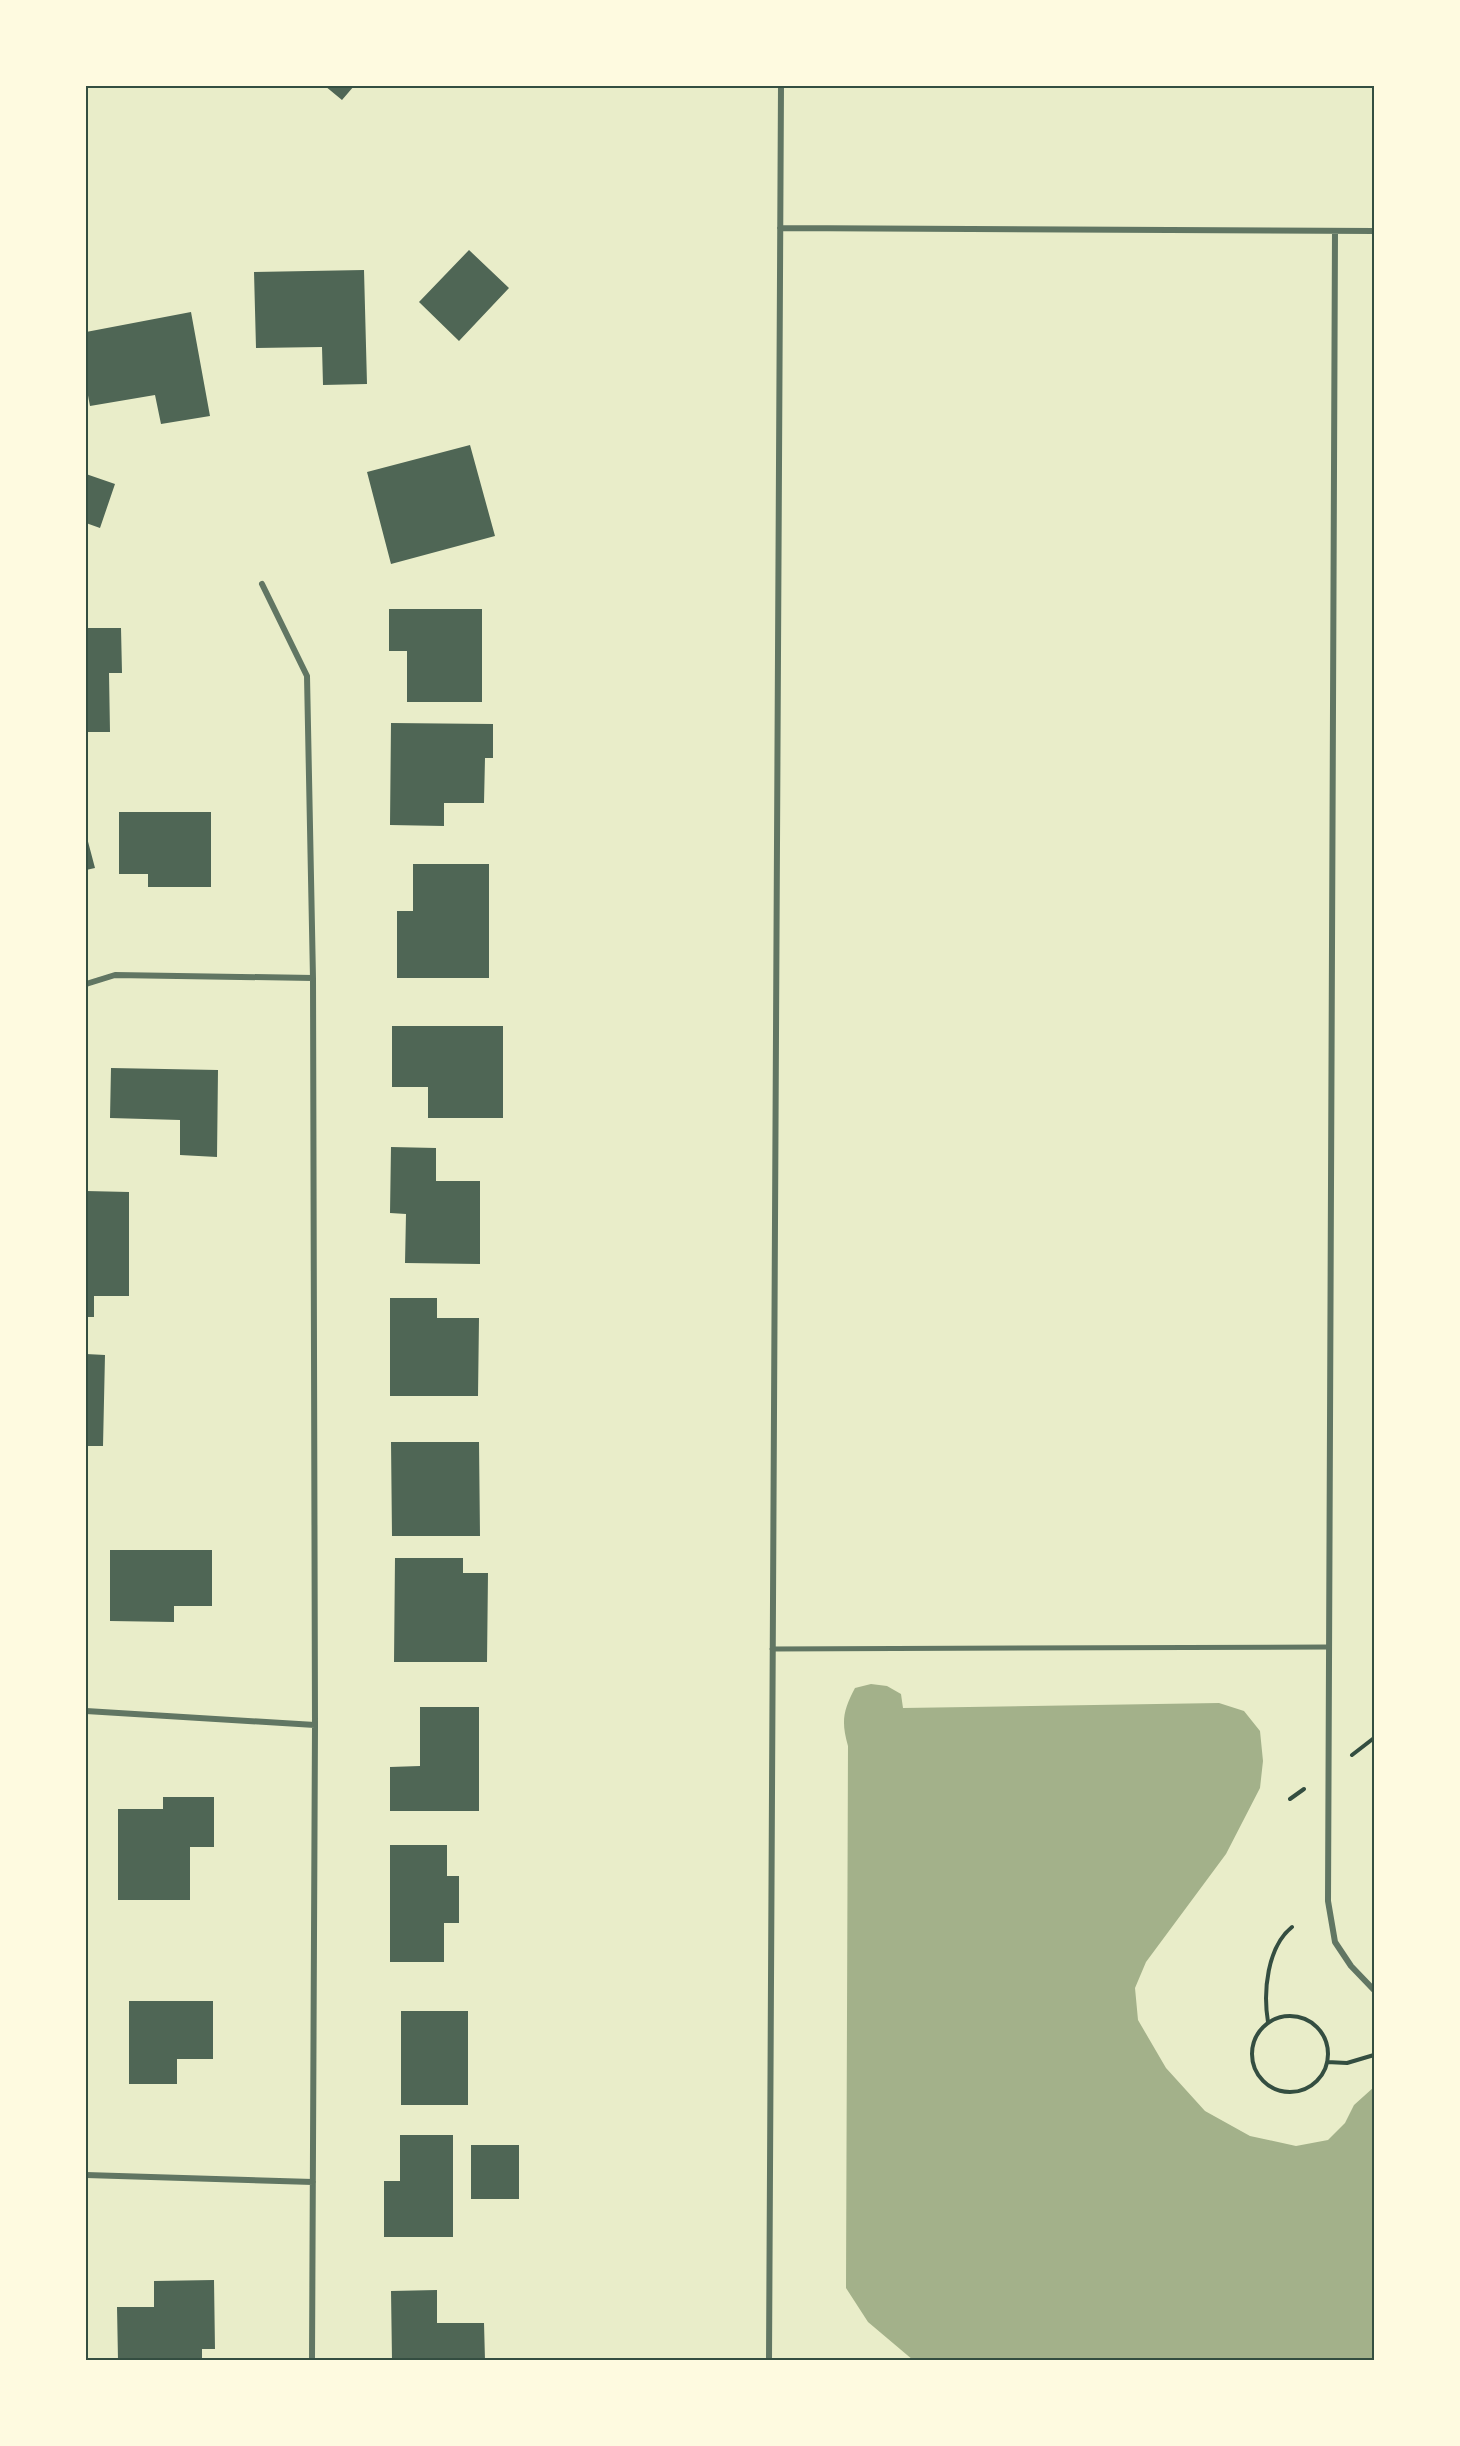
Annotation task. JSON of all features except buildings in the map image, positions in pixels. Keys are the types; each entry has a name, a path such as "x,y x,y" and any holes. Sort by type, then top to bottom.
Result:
{"street":[{"path":"769,2361 781,86"},
{"path":"780,228 1374,231"},
{"path":"1335,231 1328,1901 1335,1942 1351,1966 1374,1990"},
{"path":"262,584 307,676 313,978 315,1725 312,2361"},
{"path":"86,984 115,975 313,978"},
{"path":"771,1649 1329,1647"},
{"path":"86,1711 315,1725"},
{"path":"86,2175 313,2182"}],"path":[{"path":"1268,2022 1266,2010 1269,1971 1284,1933 1292,1927"},
{"path":"1293,2015 1315,2025 1328,2045 1327,2062 1316,2082 1305,2089 1292,2092 1267,2085 1258,2076 1252,2063 1251,2050 1254,2038 1268,2022 1293,2015"},
{"path":"1327,2062 1347,2063 1374,2055"}],"shaded area":[{"path":"871,1684 887,1686 901,1694 903,1708 1219,1703 1244,1711 1260,1731 1263,1761 1260,1788 1226,1854 1146,1962 1135,1988 1138,2020 1166,2068 1205,2111 1250,2136 1296,2146 1328,2140 1345,2123 1354,2105 1374,2087 1374,2360 913,2360 868,2322 846,2288 848,1746 844,1723 848,1703 855,1688"}]}
